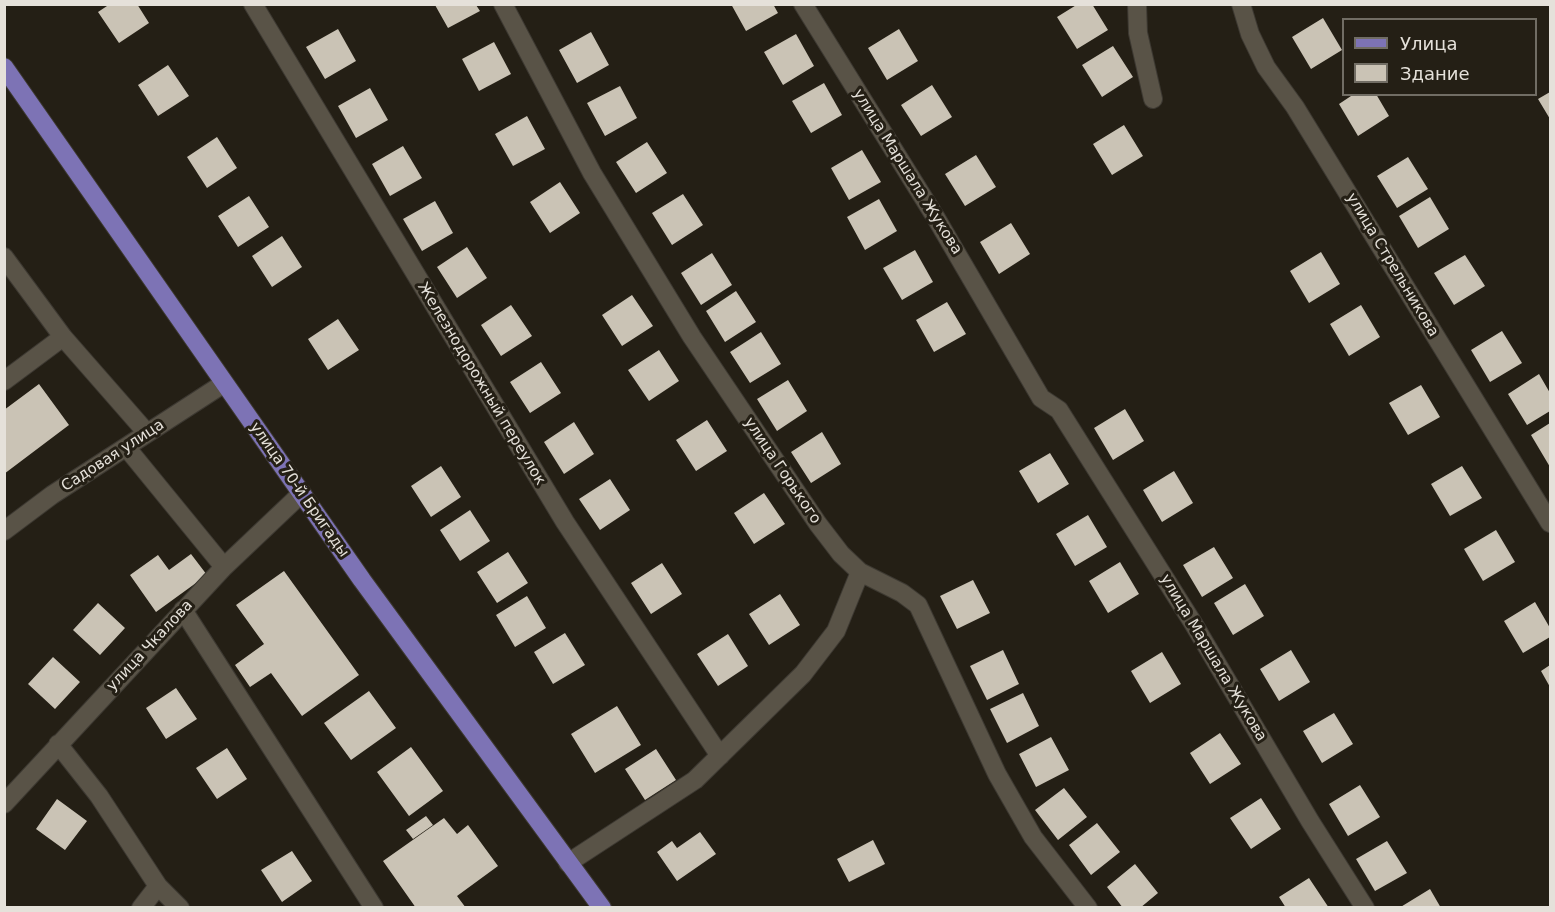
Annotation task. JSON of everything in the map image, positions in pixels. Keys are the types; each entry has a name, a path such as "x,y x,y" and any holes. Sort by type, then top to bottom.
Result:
{"main road":[{"name":"улица 70-й Бригады","path":"4,67 224,384 602,908"}],"street":[{"name":"Железнодорожный переулок","path":"253,4 565,522 720,756"},
{"name":"улица Горького","path":"503,4 592,173 692,338 818,524 841,554 860,572 902,593 918,605 997,774 1033,837 1088,908"},
{"name":"улица Маршала Жукова","path":"803,4 936,218 1041,398 1059,410 1193,623 1310,821 1365,908"},
{"path":"1137,4 1138,33 1152,99"},
{"name":"улица Стрельникова","path":"1241,4 1250,34 1266,67 1295,107 1551,524"},
{"path":"4,257 63,337 147,433"},
{"path":"4,381 63,337"},
{"name":"Садовая улица","path":"4,531 52,495 224,384"},
{"path":"126,447 224,567"},
{"name":"улица Чкалова","path":"4,804 224,567 302,493"},
{"path":"568,863 696,780 803,674 836,631 860,572"},
{"path":"183,610 374,908"},
{"path":"58,744 99,796 158,886 180,908"},
{"path":"141,908 158,886"}],"building":[{"path":"110,4 137,4 149,23 119,43 98,12"},
{"path":"731,4 773,4 778,13 746,31"},
{"path":"1078,4 1092,4 1108,30 1077,49 1057,17"},
{"path":"435,5 476,5 480,11 448,28"},
{"path":"1323,18 1342,50 1311,69 1292,37"},
{"path":"338,29 356,61 325,79 306,47"},
{"path":"899,29 918,61 887,80 868,48"},
{"path":"591,32 609,65 577,83 559,50"},
{"path":"796,34 814,66 783,85 764,52"},
{"path":"494,42 511,74 479,91 462,59"},
{"path":"1113,46 1133,77 1102,97 1082,65"},
{"path":"168,65 189,96 158,116 138,85"},
{"path":"824,83 842,115 811,133 792,101"},
{"path":"932,85 952,117 921,136 901,105"},
{"path":"620,86 637,118 605,136 587,103"},
{"path":"370,88 388,120 356,138 338,106"},
{"path":"1550,92 1550,119 1538,99"},
{"path":"1351,96 1377,96 1389,116 1358,136 1339,104"},
{"path":"527,116 545,149 513,166 495,134"},
{"path":"1124,125 1143,156 1112,175 1093,144"},
{"path":"217,137 237,168 207,188 187,157"},
{"path":"647,142 667,173 636,193 616,162"},
{"path":"403,146 422,178 390,196 372,164"},
{"path":"862,150 881,182 849,200 831,168"},
{"path":"976,155 996,187 965,206 945,174"},
{"path":"1408,157 1428,189 1397,208 1377,176"},
{"path":"560,182 580,213 550,233 530,202"},
{"path":"683,194 703,225 672,245 652,213"},
{"path":"249,196 269,227 238,247 218,216"},
{"path":"1430,197 1449,229 1418,248 1399,216"},
{"path":"879,199 897,231 865,250 847,217"},
{"path":"435,201 453,233 422,251 403,219"},
{"path":"1011,223 1030,254 999,274 980,242"},
{"path":"282,236 302,267 272,287 252,256"},
{"path":"467,247 487,278 457,298 437,267"},
{"path":"915,250 933,282 902,300 883,268"},
{"path":"1321,252 1340,284 1309,303 1290,271"},
{"path":"712,253 732,285 701,305 681,273"},
{"path":"1465,255 1485,286 1454,305 1434,273"},
{"path":"736,291 756,322 725,342 706,311"},
{"path":"632,295 653,326 622,346 602,315"},
{"path":"947,302 966,334 934,352 916,320"},
{"path":"511,305 532,336 501,356 481,325"},
{"path":"1361,305 1380,337 1349,356 1330,324"},
{"path":"338,319 359,350 328,370 308,339"},
{"path":"1502,331 1522,363 1490,382 1471,350"},
{"path":"761,332 781,364 750,383 730,352"},
{"path":"659,350 679,381 649,401 628,370"},
{"path":"541,362 561,393 530,413 510,382"},
{"path":"1539,374 1550,393 1550,411 1527,425 1508,394"},
{"path":"788,380 807,411 777,431 757,399"},
{"path":"39,384 69,425 4,474 4,410"},
{"path":"1421,385 1440,417 1408,435 1389,403"},
{"path":"1125,409 1144,441 1113,460 1094,428"},
{"path":"707,420 727,451 696,471 676,440"},
{"path":"574,422 594,454 564,474 544,442"},
{"path":"1550,423 1550,467 1531,435"},
{"path":"822,432 841,464 811,483 791,452"},
{"path":"1050,453 1069,484 1038,503 1019,471"},
{"path":"441,466 461,497 431,517 411,486"},
{"path":"1462,466 1482,498 1450,516 1431,484"},
{"path":"1174,471 1193,503 1162,522 1143,490"},
{"path":"610,479 630,510 600,530 579,499"},
{"path":"764,493 785,524 754,544 734,513"},
{"path":"470,510 490,541 460,561 440,530"},
{"path":"1088,515 1107,547 1075,566 1056,534"},
{"path":"1496,530 1515,562 1483,581 1464,549"},
{"path":"1214,547 1233,578 1202,597 1183,565"},
{"path":"508,552 528,583 497,603 477,572"},
{"path":"191,554 207,575 156,612 130,575 158,555 169,570"},
{"path":"1120,562 1139,594 1108,613 1089,581"},
{"path":"662,563 682,594 651,614 631,583"},
{"path":"284,571 359,675 302,716 271,673 250,687 235,665 264,644 236,605"},
{"path":"973,580 990,613 957,629 940,596"},
{"path":"1245,584 1264,616 1233,635 1214,603"},
{"path":"780,594 800,625 769,645 749,614"},
{"path":"527,596 546,628 515,647 496,615"},
{"path":"1535,602 1550,628 1550,637 1523,653 1504,621"},
{"path":"98,603 125,628 100,655 73,630"},
{"path":"565,633 585,665 553,684 534,652"},
{"path":"728,634 748,666 718,686 697,654"},
{"path":"1003,650 1019,684 987,700 970,666"},
{"path":"1291,650 1310,682 1279,701 1260,669"},
{"path":"1162,652 1181,684 1150,703 1131,671"},
{"path":"53,657 80,682 55,709 28,684"},
{"path":"1550,665 1550,687 1541,671"},
{"path":"176,688 197,719 166,739 146,708"},
{"path":"369,691 396,728 351,760 324,723"},
{"path":"1023,693 1039,726 1007,743 990,709"},
{"path":"617,706 641,745 595,773 571,734"},
{"path":"1334,713 1353,744 1322,763 1303,731"},
{"path":"1220,733 1241,764 1210,784 1190,753"},
{"path":"1051,737 1069,770 1036,787 1019,754"},
{"path":"411,747 443,791 409,816 377,772"},
{"path":"227,748 247,779 217,799 196,768"},
{"path":"656,749 676,780 645,800 625,769"},
{"path":"1360,785 1380,817 1348,836 1329,804"},
{"path":"1064,788 1087,817 1058,840 1035,810"},
{"path":"1261,798 1281,829 1251,849 1230,818"},
{"path":"57,799 87,821 65,850 36,829"},
{"path":"426,816 433,825 413,839 406,830"},
{"path":"444,818 457,834 468,825 498,866 457,896 466,908 416,908 383,861"},
{"path":"1097,823 1120,852 1091,875 1069,845"},
{"path":"700,832 716,854 677,881 657,852 672,841 677,848"},
{"path":"873,840 885,864 849,882 837,859"},
{"path":"1387,841 1407,873 1375,891 1356,859"},
{"path":"292,851 312,881 282,902 261,870"},
{"path":"1135,864 1158,893 1140,908 1123,908 1107,887"},
{"path":"1309,878 1329,908 1286,908 1279,897"},
{"path":"1430,889 1441,908 1399,908"}]}
